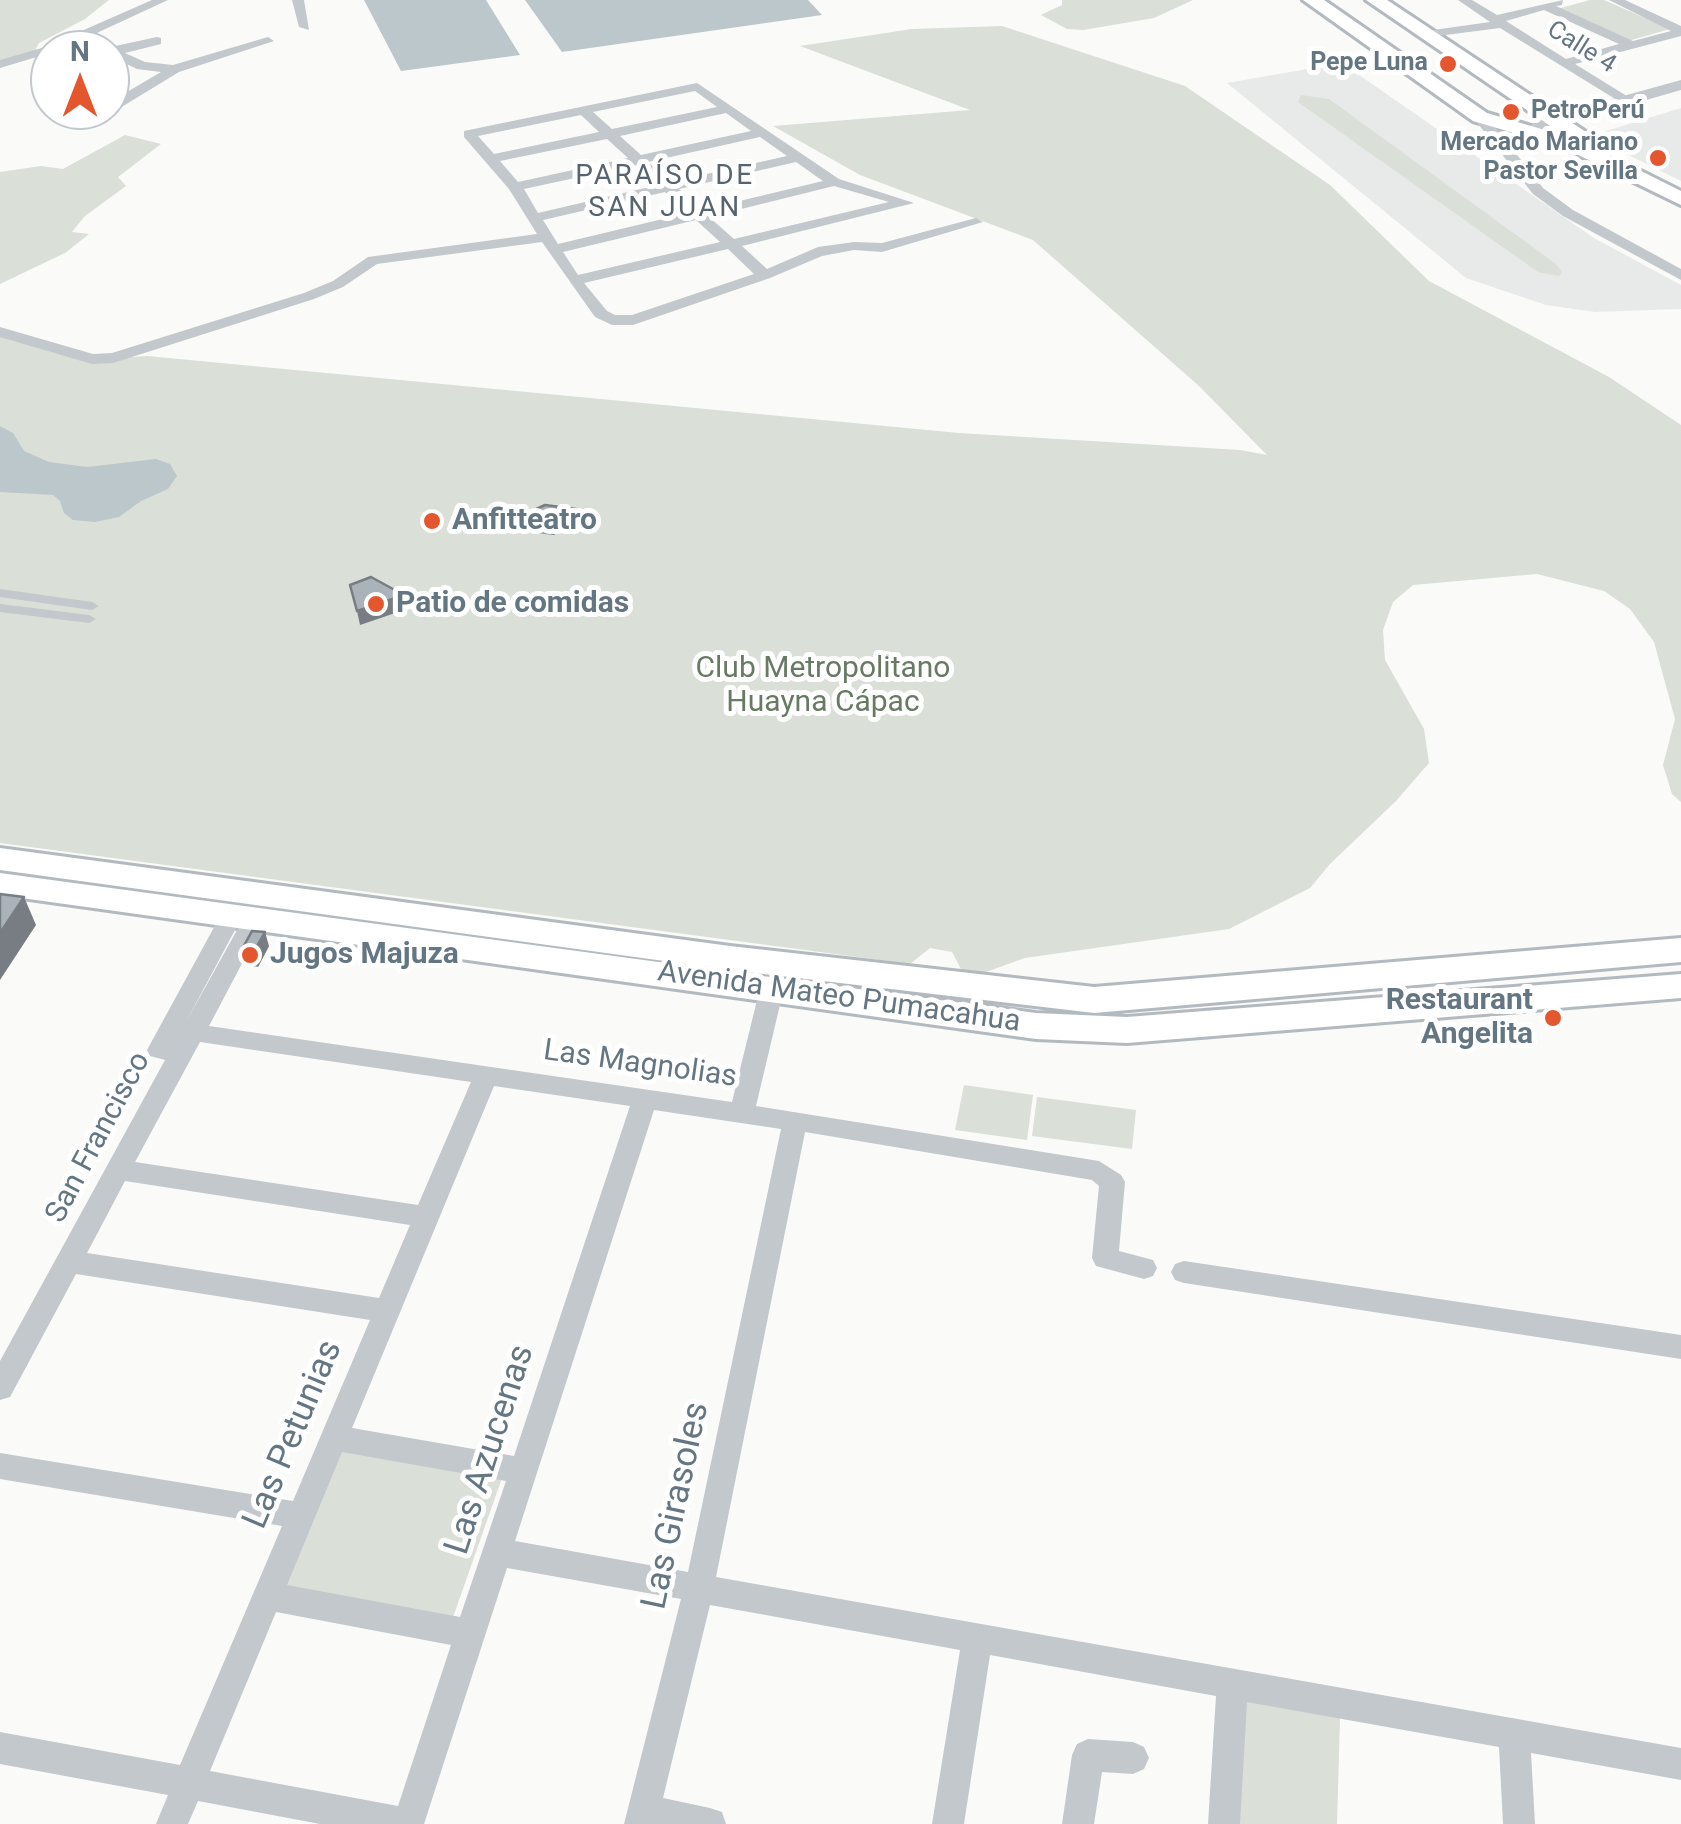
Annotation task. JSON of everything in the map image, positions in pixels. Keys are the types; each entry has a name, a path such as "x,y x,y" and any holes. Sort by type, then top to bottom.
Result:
{"main road":[{"path":"1312,0 1480,117 1561,126"},
{"path":"1375,0 1561,126 1681,188"},
{"path":"1561,126 1570,143 1681,200"},
{"name":"Avenida Mateo Pumacahua","path":"0,859 746,960 1094,1000 1681,950"},
{"name":"Avenida Mateo Pumacahua","path":"0,884 1036,1026 1127,1030 1681,986"},
{"path":"0,895 28,899 99,897"}],"street":[{"path":"95,30 162,0"},
{"path":"298,0 305,27"},
{"name":"Calle 4","path":"1464,0 1625,101"},
{"path":"1426,35 1498,22 1566,0"},
{"path":"1615,0 1681,32"},
{"path":"1545,6 1631,46"},
{"path":"1564,64 1681,32"},
{"path":"130,47 157,41"},
{"path":"130,95 174,68 268,41"},
{"path":"0,64 30,56"},
{"path":"130,60 142,66 174,68"},
{"path":"1561,126 1681,85"},
{"path":"574,281 907,202 834,182 697,86 470,134 515,186 574,281 602,314 623,321 834,248 882,248 976,222"},
{"path":"1561,126 1681,99"},
{"path":"492,159 728,109"},
{"path":"583,110 765,275"},
{"path":"1480,117 1538,191 1568,213 1681,275"},
{"path":"515,186 760,133"},
{"path":"534,218 799,157"},
{"path":"0,332 92,359 113,358 309,296 338,284 373,260 550,243 695,215 834,182"},
{"path":"0,593 90,612 0,608"},
{"name":"San Francisco","path":"0,1388 119,1170 175,1041 244,917"},
{"path":"742,1113 772,988"},
{"name":"Las Magnolias","path":"175,1041 486,1076 1098,1171 1112,1182 1105,1258 1144,1268"},
{"name":"Las Petunias","path":"172,1824 486,1076"},
{"name":"Las Azucenas","path":"408,1824 645,1099"},
{"name":"Las Girasoles","path":"642,1817 699,1588 794,1121"},
{"path":"119,1170 426,1217"},
{"path":"71,1262 387,1311"},
{"path":"1184,1272 1681,1347"},
{"path":"334,1438 524,1471"},
{"path":"0,1466 301,1516"},
{"path":"497,1552 1681,1764"},
{"path":"268,1596 470,1634"},
{"path":"948,1824 977,1638"},
{"path":"1224,1824 1232,1684"},
{"path":"1514,1734 1519,1824"},
{"path":"0,1748 408,1824"},
{"path":"1078,1824 1088,1756 1133,1758"},
{"path":"642,1817 710,1824"}],"shaded area":[{"path":"364,0 486,0 520,55 401,71"},
{"path":"525,0 808,0 822,15 562,52"},
{"path":"1342,63 1594,238 1681,285 1681,309 1595,312 1546,305 1466,278 1227,83"},
{"name":"Mercado Mariano Pastor Sevilla","path":"1681,108 1681,181 1590,136"},
{"path":"0,426 13,433 24,451 49,462 87,467 156,459 170,464 177,476 168,489 119,517 95,522 73,520 53,495 0,492"}],"green space":[{"path":"0,0 109,0 64,30 30,30 30,55 0,63"},
{"path":"1062,0 1193,0 1154,18 1083,30 1067,29 1041,15 1062,5"},
{"path":"1604,0 1670,29 1628,41 1557,9"},
{"name":"Club Metropolitano Huayna Cápac","path":"1002,26 1185,86 1330,185 1429,281 1609,377 1681,425 1681,802 1672,794 1663,765 1675,719 1654,642 1630,609 1604,591 1537,574 1413,585 1393,602 1383,630 1385,660 1424,729 1429,763 1310,888 1229,929 1025,958 983,973 962,971 952,952 930,948 910,964 0,843 0,336 82,360 147,356 959,433 1240,450 1267,455 1199,386 1033,240 860,175 773,126 970,110 800,46 912,29"},
{"path":"1301,95 1329,99 1562,272 1559,276 1538,272 1298,102"},
{"path":"125,135 161,144 118,177 126,186 85,216 72,232 89,234 65,253 0,284 0,172 41,166 63,169"},
{"path":"964,1085 1033,1095 1027,1140 955,1130"},
{"path":"1037,1097 1136,1110 1132,1149 1032,1136"},
{"path":"343,1446 503,1475 451,1623 283,1591"},
{"path":"1236,1697 1340,1718 1337,1824 1227,1824"}],"building":[{"path":"545,505 583,510 552,521 519,517"},
{"path":"371,577 404,595 357,611 350,585"},
{"path":"0,894 24,897 0,933"},
{"path":"252,931 265,932 253,953 241,951"}],"place":[{"name":"Pepe Luna","path":"1448,64"},
{"name":"PetroPerú","path":"1511,112"},
{"name":"Mercado Mariano Pastor Sevilla","path":"1658,158"},
{"name":"Anfitteatro","path":"432,521"},
{"name":"Patio de comidas","path":"376,604"},
{"name":"Jugos Majuza","path":"250,955"},
{"name":"Restaurant Angelita","path":"1553,1018"}],"district":[{"name":"PARAÍSO DE SAN JUAN","path":"665,193"}]}
